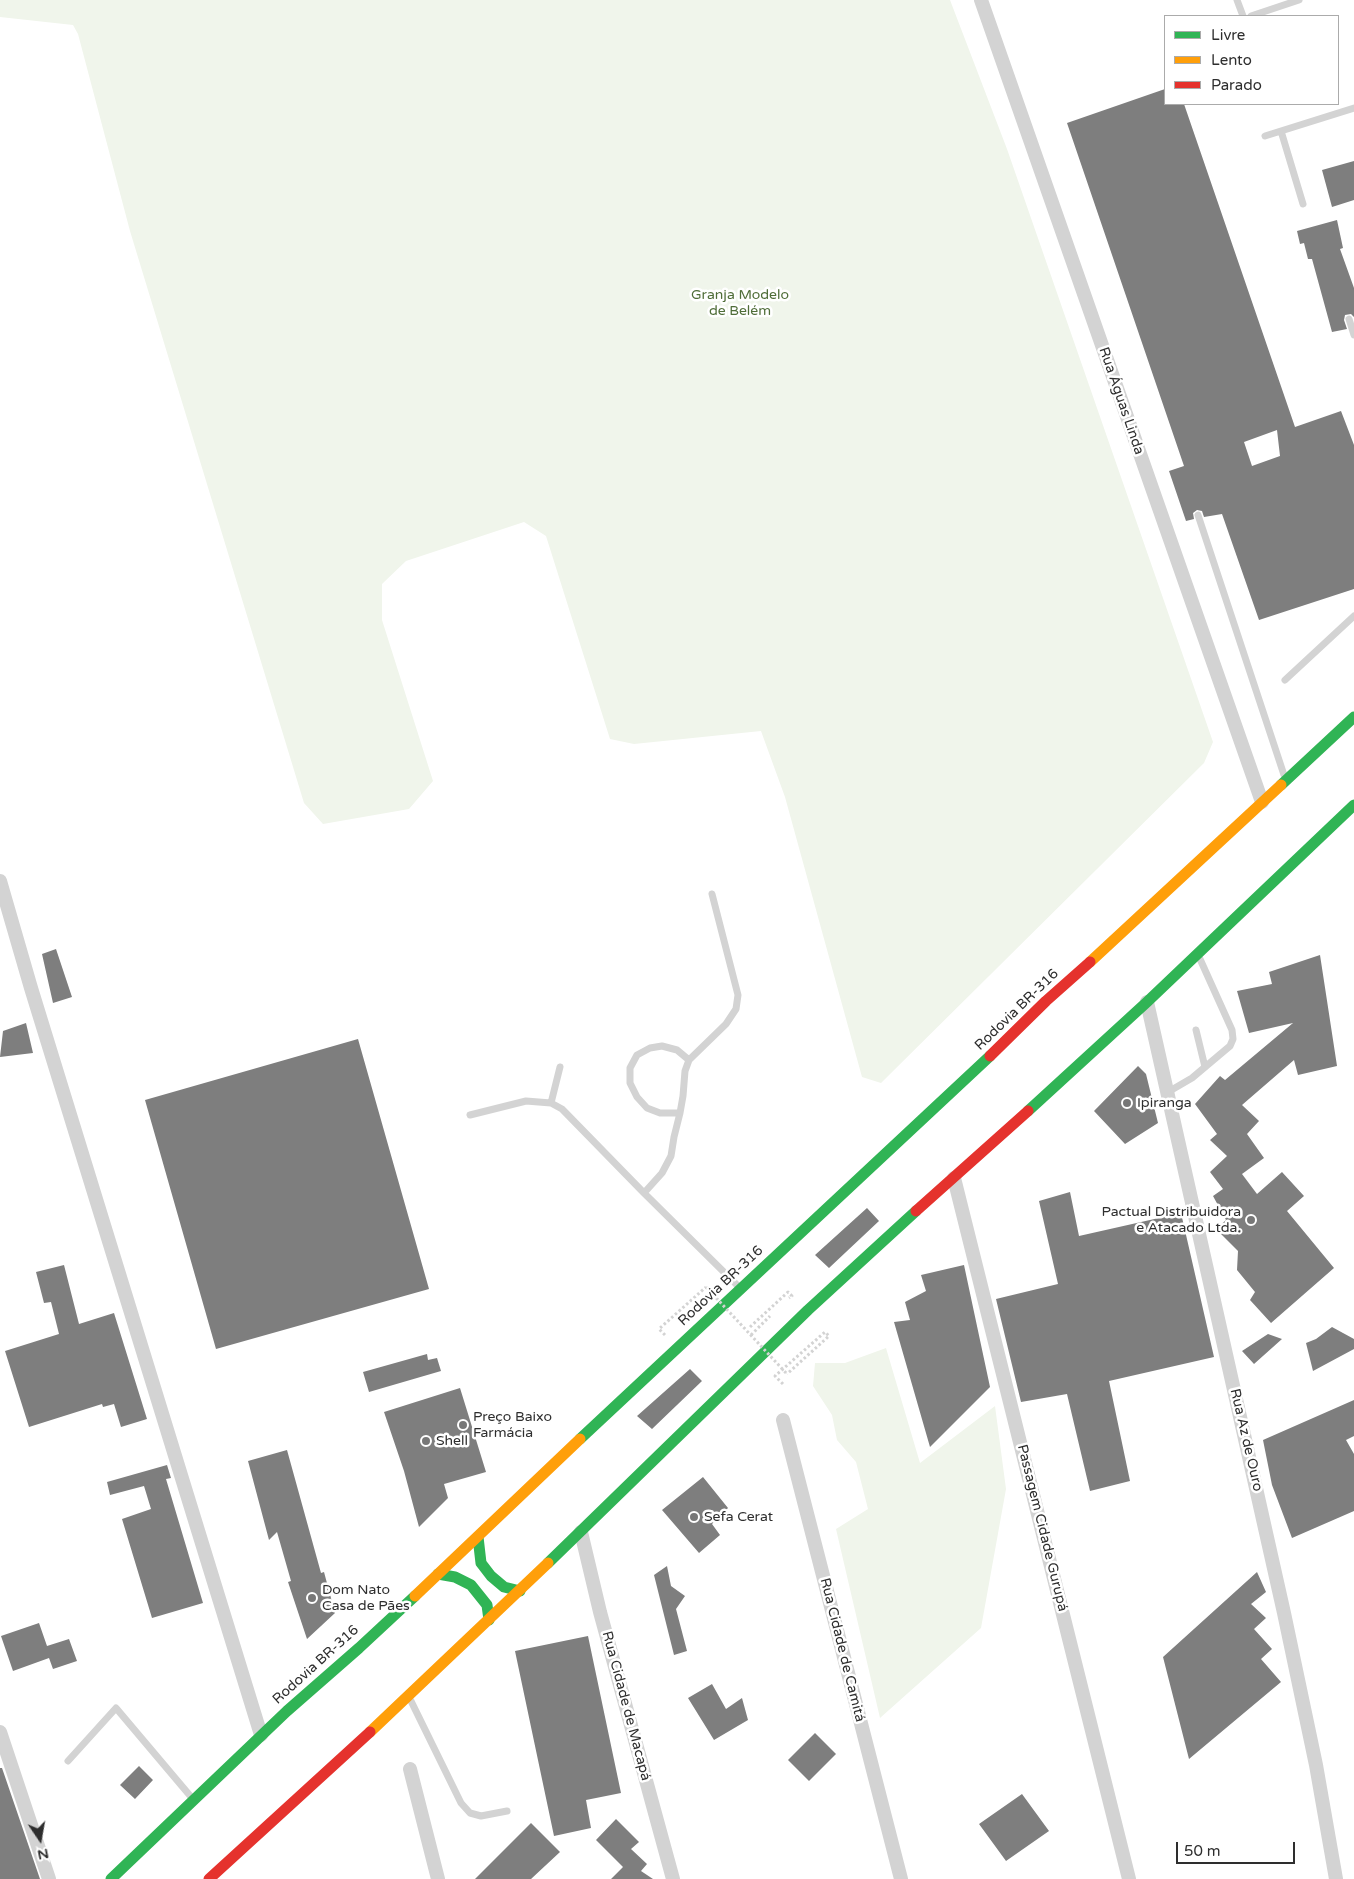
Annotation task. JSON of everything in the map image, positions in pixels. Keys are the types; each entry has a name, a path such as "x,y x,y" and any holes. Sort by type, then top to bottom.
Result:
{"highway":[{"name":"Rodovia BR-316","path":"110,1879 261,1735 359,1648 478,1537 553,1464 1005,1042 1046,1001 1093,960 1354,717"},
{"path":"209,1879 409,1696 520,1591 808,1310 1147,1002 1354,805"},
{"path":"478,1537 481,1563 491,1576 504,1587 520,1591"},
{"path":"438,1574 455,1577 471,1585 486,1605 489,1620"}],"street":[{"name":"Rua Águas Linda","path":"981,0 1262,802"},
{"path":"0,881 31,988 261,1735"},
{"name":"Rua Az de Ouro","path":"1147,1002 1284,1613 1316,1764 1336,1879"},
{"name":"Passagem Cidade Gurupá","path":"954,1178 1129,1879"},
{"name":"Rua Cidade de Camitá","path":"783,1420 901,1879"},
{"name":"Rua Cidade de Macapá","path":"581,1532 600,1612 673,1879"},
{"path":"0,1732 49,1879"},
{"path":"410,1769 438,1879"}],"lane":[{"path":"1237,0 1243,15"},
{"path":"1254,15 1299,0"},
{"path":"1266,136 1354,108"},
{"path":"1281,131 1302,204"},
{"path":"1349,319 1354,335"},
{"path":"1198,515 1286,780"},
{"path":"1285,680 1354,616"},
{"path":"644,1193 662,1173 671,1156 680,1114 685,1071 689,1060 726,1024 736,1009 738,995 712,894"},
{"path":"1168,1092 1192,1078 1230,1046 1233,1039 1232,1030 1198,954"},
{"path":"1196,1030 1204,1068"},
{"path":"680,1114 660,1113 647,1108 636,1096 630,1083 630,1068 637,1055 650,1048 662,1046 677,1050 689,1060"},
{"path":"551,1103 560,1068"},
{"path":"470,1115 526,1101 551,1103 562,1109 741,1289"},
{"path":"409,1696 461,1803 470,1813 481,1816 507,1811"},
{"path":"68,1762 116,1708 194,1800"}],"path":[{"path":"706,1287 751,1335 787,1374 829,1336 825,1332 775,1376 783,1384"},
{"path":"750,1327 788,1292 792,1296 785,1303"},
{"path":"751,1335 771,1315"}],"green space":[{"name":"Granja Modelo de Belém","path":"0,0 950,0 1007,149 1213,742 1204,763 881,1083 862,1077 785,797 761,731 634,744 610,739 546,536 524,522 406,561 382,584 382,620 433,781 409,809 323,824 304,803 130,231 78,34 73,25 0,17"},
{"path":"886,1348 920,1463 995,1406 1006,1489 981,1628 880,1718 836,1529 868,1509 856,1462 837,1440 832,1415 813,1386 815,1363 845,1363"}],"building":[{"path":"1164,89 1164,105 1184,105 1295,427 1341,411 1354,445 1354,589 1259,620 1222,514 1204,517 1202,511 1197,510 1193,513 1194,519 1186,521 1169,471 1184,466 1067,123","holes":["1277,430 1280,456 1252,466 1244,442"]},
{"path":"1354,161 1354,200 1332,207 1322,170"},
{"path":"1337,220 1343,248 1340,249 1354,288 1354,317 1351,314 1345,315 1344,320 1347,329 1332,332 1312,259 1308,259 1304,243 1300,244 1297,231"},
{"path":"56,949 72,997 53,1003 42,954"},
{"path":"1320,955 1337,1066 1298,1075 1294,1060 1242,1105 1259,1121 1247,1134 1264,1158 1242,1174 1257,1194 1282,1172 1304,1196 1287,1211 1334,1268 1271,1323 1250,1300 1255,1292 1237,1270 1238,1251 1216,1229 1226,1220 1213,1196 1223,1189 1210,1172 1227,1156 1210,1140 1217,1134 1195,1104 1220,1076 1225,1080 1293,1023 1249,1033 1237,991 1272,984 1269,972"},
{"path":"26,1023 33,1053 0,1057 3,1031"},
{"path":"358,1039 429,1289 216,1349 145,1100"},
{"name":"Ipiranga","path":"1138,1066 1146,1074 1158,1123 1125,1144 1094,1111"},
{"path":"1070,1192 1079,1236 1181,1213 1214,1357 1109,1381 1130,1481 1090,1491 1067,1394 1021,1402 996,1299 1058,1284 1039,1201"},
{"path":"867,1208 879,1221 829,1268 815,1255"},
{"path":"64,1265 79,1324 114,1313 147,1419 121,1427 114,1404 103,1407 102,1404 29,1427 5,1351 59,1334 51,1302 44,1303 36,1272"},
{"path":"964,1265 990,1387 930,1447 894,1322 910,1320 905,1302 926,1291 921,1275"},
{"path":"1332,1327 1354,1339 1354,1349 1313,1371 1306,1343 1316,1339"},
{"path":"1268,1334 1282,1339 1254,1364 1242,1351"},
{"path":"427,1354 428,1360 437,1358 441,1371 369,1392 363,1372"},
{"path":"690,1369 702,1381 652,1429 637,1416"},
{"name":"Shell","path":"460,1388 486,1472 444,1484 448,1498 419,1527 404,1471 384,1412"},
{"path":"1354,1400 1354,1436 1346,1440 1354,1454 1354,1511 1292,1538 1272,1485 1263,1440"},
{"path":"287,1450 321,1573 324,1572 335,1613 307,1639 288,1582 291,1581 277,1532 269,1540 248,1461"},
{"path":"167,1465 171,1478 166,1479 203,1603 152,1618 122,1519 151,1509 144,1486 110,1495 107,1482"},
{"name":"Sefa Cerat","path":"703,1477 728,1508 712,1524 720,1535 699,1553 662,1510"},
{"path":"667,1566 671,1586 685,1596 676,1609 687,1651 674,1655 654,1575"},
{"path":"1257,1572 1266,1592 1251,1604 1266,1618 1254,1629 1272,1649 1261,1659 1281,1682 1189,1759 1163,1657"},
{"path":"39,1623 47,1646 69,1639 77,1661 53,1669 49,1658 13,1671 1,1636"},
{"path":"588,1636 621,1793 586,1800 591,1828 554,1836 515,1651"},
{"path":"712,1684 726,1709 742,1698 748,1720 714,1740 688,1698"},
{"path":"815,1733 836,1754 809,1781 788,1760"},
{"path":"139,1766 153,1780 135,1799 120,1785"},
{"path":"0,1768 2,1768 40,1879 0,1879"},
{"path":"1022,1794 1049,1831 1006,1861 979,1824"},
{"path":"616,1819 639,1842 631,1849 647,1864 641,1871 653,1879 611,1879 623,1867 596,1840"},
{"path":"531,1823 560,1852 531,1879 475,1879"}],"traffic: fast":[{"path":"1281,785 1354,717"},
{"path":"1028,1111 1147,1002 1354,805"},
{"path":"580,1439 990,1056"},
{"path":"548,1563 808,1310 916,1211"},
{"path":"478,1537 481,1563 491,1576 504,1587 520,1591"},
{"path":"438,1574 455,1577 471,1585 487,1605 489,1620"},
{"path":"111,1879 287,1711 415,1596"}],"traffic: slow":[{"path":"1090,962 1281,785"},
{"path":"415,1596 580,1439"},
{"path":"370,1732 548,1563"}],"traffic: jam":[{"path":"990,1056 1046,1001 1090,962"},
{"path":"916,1211 1028,1111"},
{"path":"209,1879 370,1732"}],"place":[{"name":"Ipiranga","path":"1127,1103"},
{"name":"Pactual Distribuidora e Atacado Ltda.","path":"1251,1220"},
{"name":"Preço Baixo Farmácia","path":"463,1425"},
{"name":"Shell","path":"426,1441"},
{"name":"Sefa Cerat","path":"694,1517"},
{"name":"Dom Nato Casa de Pães","path":"312,1598"}]}
